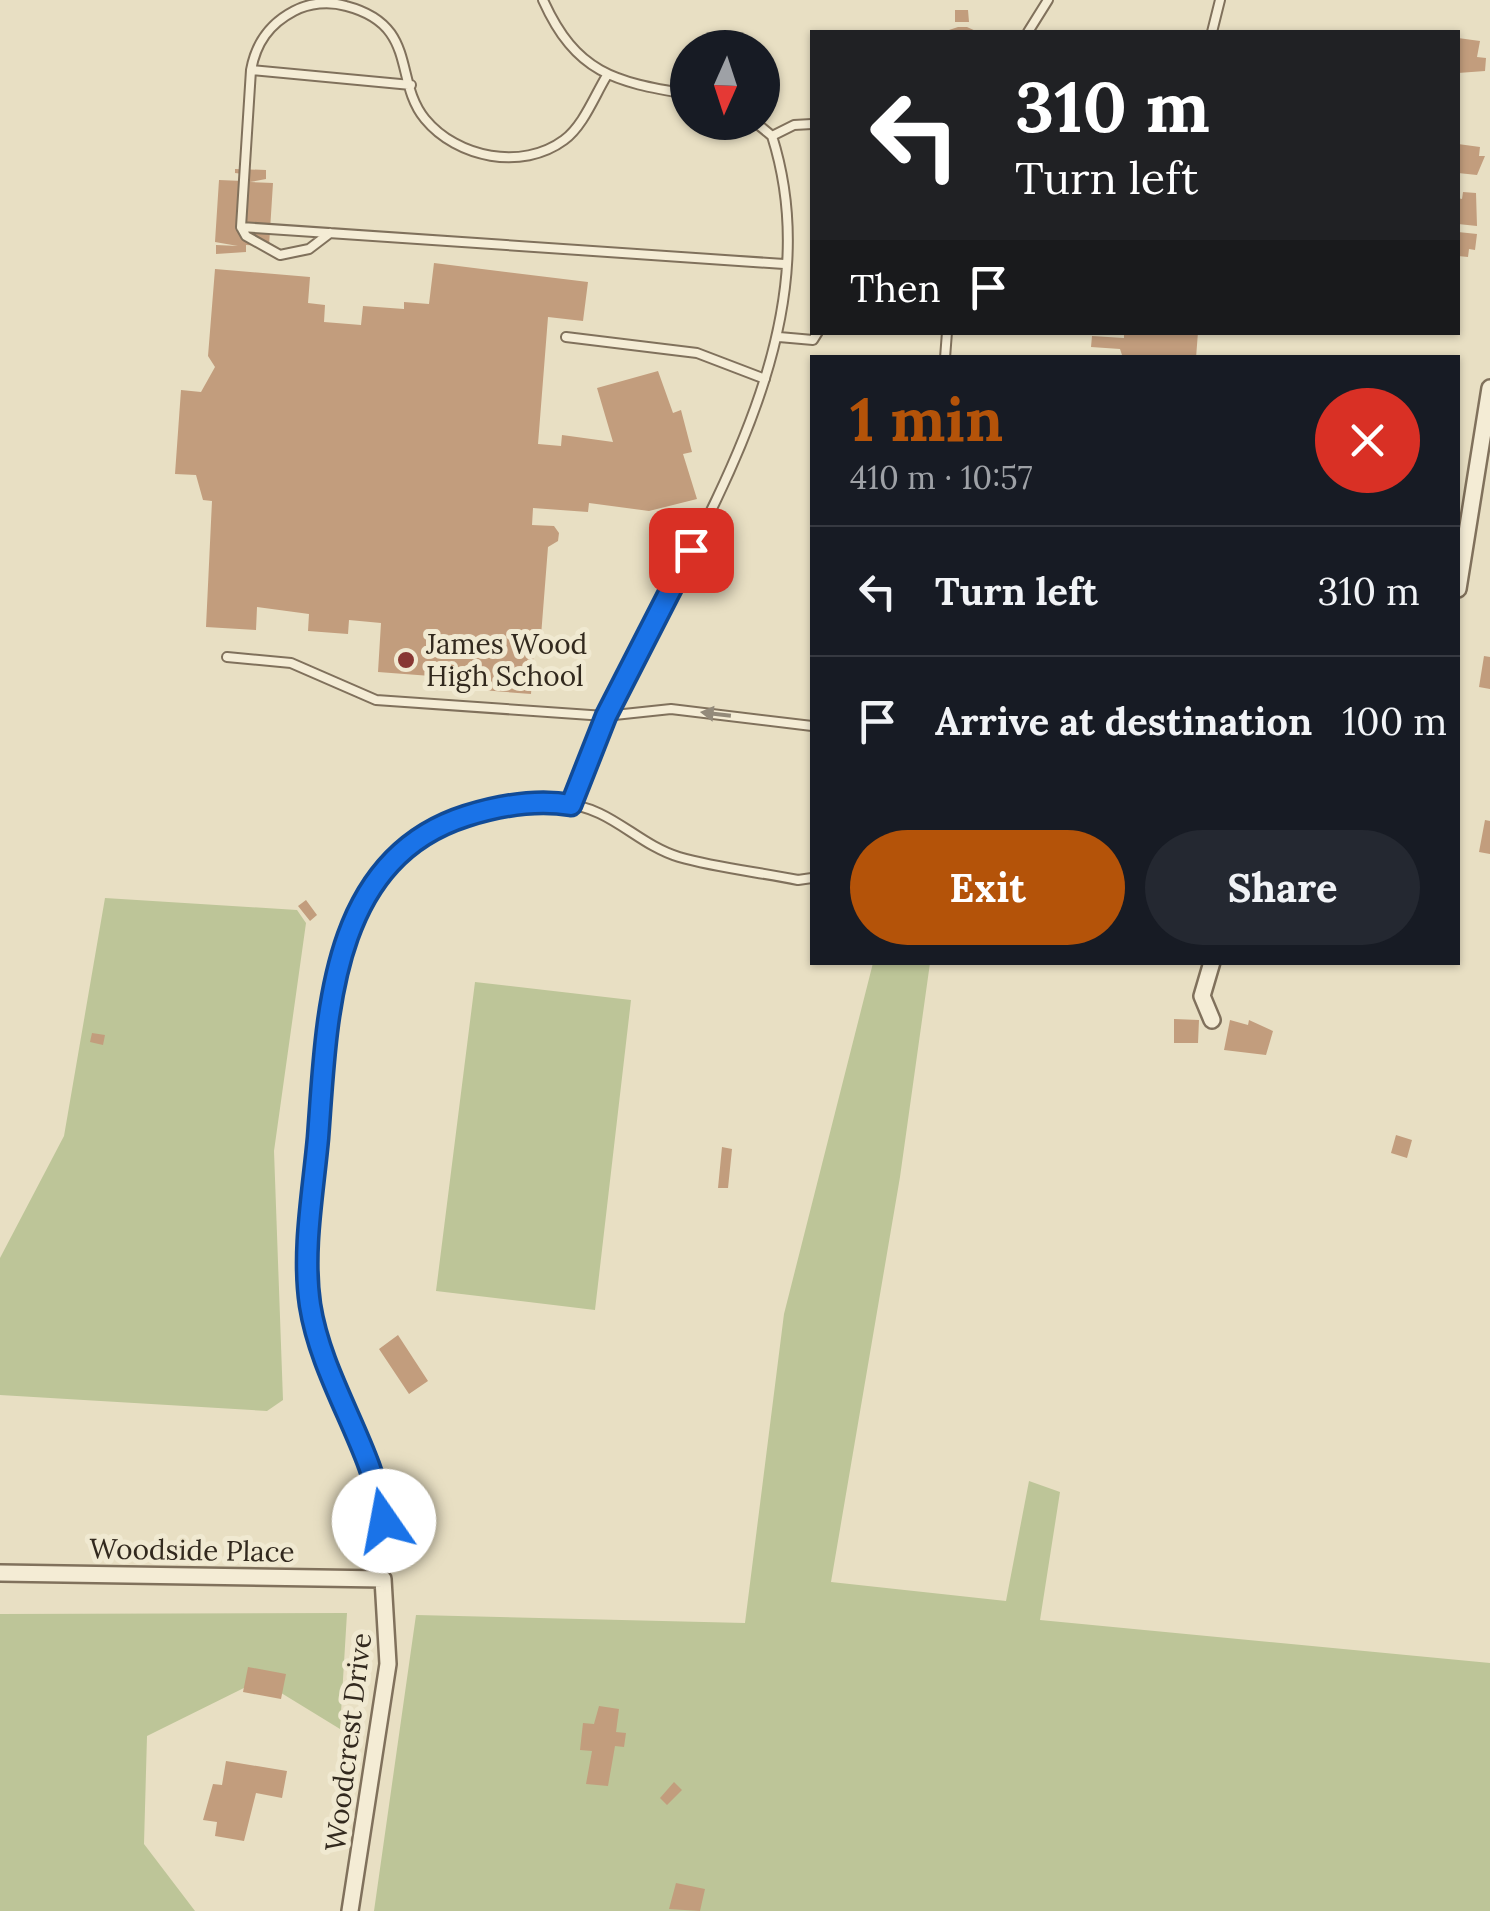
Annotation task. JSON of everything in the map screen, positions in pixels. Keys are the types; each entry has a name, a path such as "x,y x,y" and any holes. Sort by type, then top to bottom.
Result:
{"street":[{"path":"1460,576 1490,388"},
{"path":"1211,965 1202,996 1212,1020"},
{"name":"Woodside Place","path":"0,1573 383,1579"},
{"name":"Woodcrest Drive","path":"350,1911 388,1664 383,1579"}],"lane":[{"path":"543,0 569,46 606,77 670,90"},
{"path":"1029,30 1048,0"},
{"path":"1212,30 1220,0"},
{"path":"330,233 310,249 280,255 246,236 242,227 255,49 282,17 299,8 341,4 376,18 402,54 425,119 442,133 490,156 519,158 544,152 566,139 606,77"},
{"path":"251,70 411,85"},
{"path":"780,132 794,125 810,124"},
{"path":"571,805 606,716 716,496 779,337 786,180 773,140"},
{"path":"242,227 784,264"},
{"path":"779,337 813,340 816,335"},
{"path":"566,336 697,353 765,379"},
{"path":"226,657 291,663 376,700 606,716 671,709 810,726"},
{"path":"383,1579 379,1492 320,1342 307,1277 327,1017 335,974 358,910 388,866 434,829 478,812 518,805 571,805 622,822 677,856 798,880 810,878"}],"green space":[{"path":"105,898 297,910 306,923 274,1151 283,1400 267,1411 0,1395 0,1258 64,1136"},
{"path":"872,965 930,965 900,1177 831,1582 1006,1601 1029,1481 1060,1492 1040,1620 1490,1663 1490,1911 374,1911 416,1615 745,1623 784,1314"},
{"path":"475,982 631,1000 595,1310 436,1291"},
{"path":"347,1613 340,1729 260,1680 147,1736 144,1844 195,1911 0,1911 0,1614"}],"building":[{"path":"955,10 968,10 969,22 955,22"},
{"path":"1460,38 1480,41 1477,57 1486,58 1485,71 1460,73"},
{"path":"1460,144 1480,147 1479,156 1485,156 1477,175 1460,173"},
{"path":"235,169 266,170 266,179 250,182 273,183 269,246 246,245 246,252 216,254 216,245 238,246 215,242 219,180 243,181 243,174 235,173"},
{"path":"1463,192 1476,193 1477,226 1460,224"},
{"path":"1460,232 1477,234 1475,250 1469,249 1468,257 1460,256"},
{"path":"434,263 588,282 583,321 548,317 538,444 561,446 562,435 613,442 597,388 658,371 673,413 681,410 692,452 683,454 697,499 649,511 589,503 588,512 533,508 532,525 554,526 559,533 558,541 548,547 541,636 535,636 531,694 444,687 444,677 378,672 381,623 349,620 348,634 308,631 309,614 257,607 256,630 206,627 212,501 203,500 196,475 175,474 181,390 201,392 215,367 208,356 215,269 310,277 308,303 325,305 324,322 361,325 363,306 404,309 404,302 429,304"},
{"path":"1198,335 1196,355 1122,355 1120,349 1091,347 1092,336"},
{"path":"1484,656 1490,657 1490,689 1479,687"},
{"path":"1485,820 1490,821 1490,854 1479,852"},
{"path":"306,900 317,915 310,921 298,906"},
{"path":"1174,1019 1199,1020 1198,1043 1174,1043"},
{"path":"1230,1020 1248,1025 1249,1020 1273,1031 1266,1055 1224,1050"},
{"path":"92,1033 105,1035 103,1045 90,1042"},
{"path":"1396,1135 1412,1140 1407,1158 1391,1153"},
{"path":"722,1147 732,1149 728,1188 718,1188"},
{"path":"398,1335 428,1381 409,1394 379,1349"},
{"path":"248,1667 286,1674 281,1699 243,1692"},
{"path":"599,1706 619,1709 616,1732 626,1733 624,1747 615,1746 608,1786 586,1784 592,1751 580,1750 583,1723 594,1724"},
{"path":"226,1761 287,1771 282,1798 256,1793 244,1841 215,1836 217,1822 203,1820 213,1784 222,1785"},
{"path":"674,1782 682,1790 667,1805 660,1798"},
{"path":"676,1883 705,1889 700,1911 669,1909"}],"place":[{"name":"James Wood High School","path":"406,660"}],"route":[{"path":"384,1521 371,1464 320,1342 307,1277 327,1017 335,974 358,910 388,866 409,846 434,829 478,812 518,805 571,805 606,716 691,550"}]}
